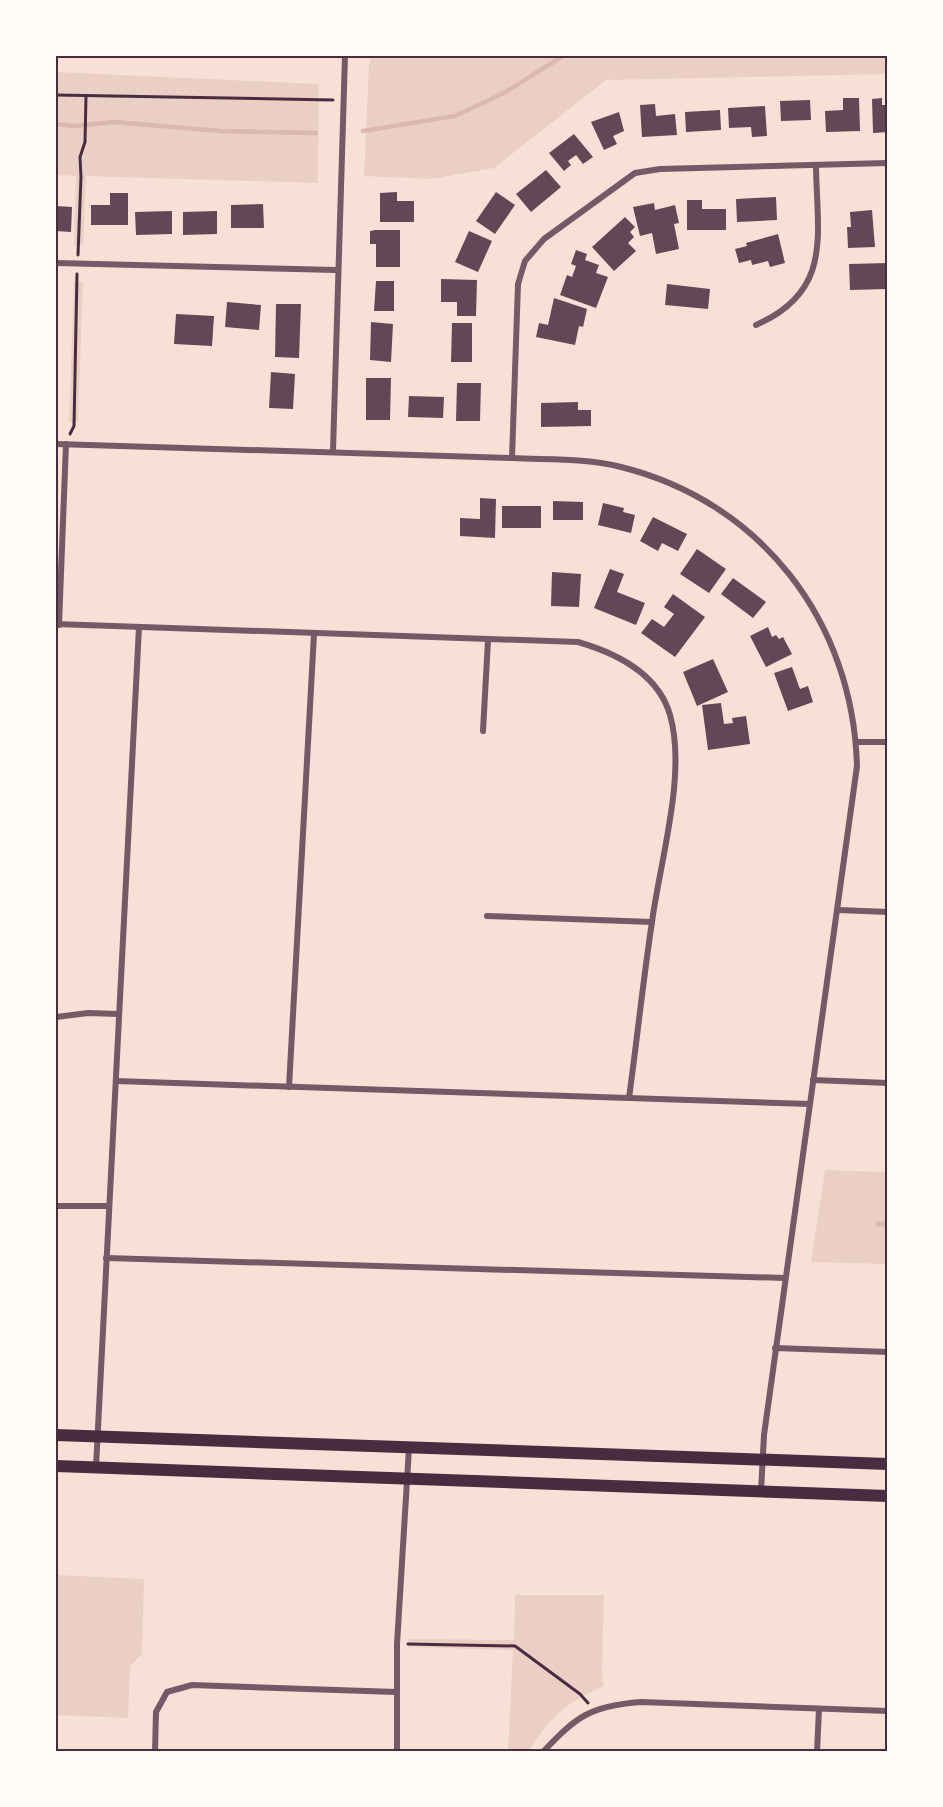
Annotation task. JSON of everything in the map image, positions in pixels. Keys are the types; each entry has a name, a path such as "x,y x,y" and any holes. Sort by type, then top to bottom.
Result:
{"main road":[{"path":"56,1435 888,1464"},
{"path":"56,1466 888,1496"}],"street":[{"path":"333,452 336,270 346,57"},
{"path":"512,458 518,284 525,261 544,239 635,173 660,168 888,163"},
{"path":"756,325 778,315 811,279 817,260 816,166"},
{"path":"56,263 336,270"},
{"path":"56,444 512,458 620,466 663,480 711,502 751,533 787,570 811,603 826,632 847,688 856,742 855,782 760,1460 761,1491"},
{"path":"66,444 57,625 578,642 611,652 634,666 655,688 670,713 675,744 675,775 652,922 629,1098"},
{"path":"96,1467 107,1206 116,1081 139,627"},
{"path":"289,1087 314,634"},
{"path":"483,731 488,640"},
{"path":"856,742 888,742"},
{"path":"838,910 888,912"},
{"path":"487,916 652,922"},
{"path":"56,1017 88,1013 118,1014"},
{"path":"813,1080 888,1083"},
{"path":"116,1081 810,1104"},
{"path":"56,1206 107,1206"},
{"path":"106,1258 785,1278"},
{"path":"775,1348 888,1352"},
{"path":"397,1752 397,1644 409,1448"},
{"path":"154,1752 156,1712 167,1692 192,1685 396,1692"},
{"path":"543,1752 567,1726 593,1710 611,1704 641,1702 888,1711"},
{"path":"817,1752 819,1709"}],"path":[{"path":"56,95 343,100"},
{"path":"66,444 74,426 80,157 85,142 86,96"},
{"path":"397,1644 515,1646 580,1694 593,1710"}],"shaded area":[{"path":"372,56 887,56 888,74 606,80 494,168 431,179 364,176 369,64"},
{"path":"56,72 319,84 318,183 86,176 83,245 74,245 76,176 56,175"},
{"path":"74,281 83,282 78,422 69,422"},
{"path":"825,1170 887,1172 887,1264 811,1262"},
{"path":"56,1575 144,1579 142,1654 130,1666 128,1718 56,1715"},
{"path":"515,1595 604,1595 602,1674 604,1686 560,1711 529,1751 508,1751 513,1650 408,1647 409,1639 514,1640"}],"building":[{"path":"843,98 859,98 860,131 826,132 825,111 843,110"},
{"path":"882,98 882,105 888,105 888,132 873,133 872,99"},
{"path":"810,100 811,120 781,121 780,101"},
{"path":"655,104 656,116 675,114 677,135 642,137 640,105"},
{"path":"765,106 767,136 752,137 751,127 729,128 728,108"},
{"path":"720,110 721,130 686,132 685,112"},
{"path":"619,112 624,131 613,136 617,144 604,150 591,122"},
{"path":"574,134 593,157 583,164 576,155 568,161 571,165 564,171 549,153"},
{"path":"546,170 561,187 531,212 516,194"},
{"path":"397,192 397,201 414,201 414,222 380,222 380,193"},
{"path":"496,192 515,205 495,234 476,221"},
{"path":"110,193 128,193 128,225 91,225 91,205 110,205"},
{"path":"776,197 777,220 737,222 736,199"},
{"path":"687,200 702,200 702,209 726,209 726,230 687,230"},
{"path":"654,203 655,210 675,205 679,223 674,224 679,249 656,254 652,233 640,236 633,207"},
{"path":"263,204 264,228 231,228 231,205"},
{"path":"56,206 72,207 71,232 56,231"},
{"path":"872,210 875,247 848,248 847,227 851,227 850,212"},
{"path":"172,211 172,234 136,235 135,212"},
{"path":"217,211 217,234 183,235 183,212"},
{"path":"625,217 635,227 630,232 634,237 628,243 636,251 614,271 592,247"},
{"path":"400,230 400,267 376,267 376,244 370,244 370,231"},
{"path":"469,231 492,241 478,272 455,262"},
{"path":"778,234 785,263 770,267 768,261 752,265 751,260 739,263 735,249 747,246 746,243"},
{"path":"576,250 587,254 585,260 599,265 596,273 608,277 596,308 560,295 567,275 572,277 576,266 571,264"},
{"path":"888,263 888,289 850,290 849,264"},
{"path":"441,279 477,280 476,316 457,316 457,302 441,302"},
{"path":"376,281 394,281 394,311 374,311"},
{"path":"667,284 710,289 708,309 665,305"},
{"path":"554,298 587,309 583,327 579,326 575,345 536,337 539,323 548,325"},
{"path":"227,302 261,305 259,330 225,327"},
{"path":"276,304 301,304 299,358 275,357"},
{"path":"176,314 214,316 212,346 174,344"},
{"path":"371,322 393,324 391,362 370,360"},
{"path":"452,323 472,323 472,362 451,362"},
{"path":"271,372 295,374 293,409 269,408"},
{"path":"366,378 391,378 390,420 366,420"},
{"path":"457,383 481,383 480,421 456,421"},
{"path":"409,396 444,397 443,418 408,417"},
{"path":"578,402 578,410 591,410 591,426 541,427 541,403"},
{"path":"480,498 496,499 495,538 460,536 460,518 480,519"},
{"path":"553,501 583,502 583,520 553,520"},
{"path":"603,503 624,508 623,512 635,515 631,533 598,525"},
{"path":"502,506 541,506 541,528 502,528"},
{"path":"653,517 687,534 678,551 662,543 658,551 640,541"},
{"path":"697,549 726,569 709,593 680,574"},
{"path":"610,569 624,574 617,592 645,603 636,625 594,608"},
{"path":"552,572 581,574 579,607 551,606"},
{"path":"733,578 766,602 753,618 721,594"},
{"path":"673,594 705,617 675,657 641,633 652,619 664,627 674,614 664,607"},
{"path":"768,627 772,637 776,635 779,639 783,637 792,654 766,667 750,636"},
{"path":"713,659 728,692 697,706 683,672"},
{"path":"792,667 800,689 808,686 813,702 788,711 774,673"},
{"path":"721,703 724,724 733,723 732,718 746,716 750,744 708,750 702,705"}],"waterway":[{"path":"363,131 455,116 504,93 563,56"},
{"path":"56,124 74,126 114,122 221,131 316,133"},
{"path":"878,1224 888,1224"}]}
